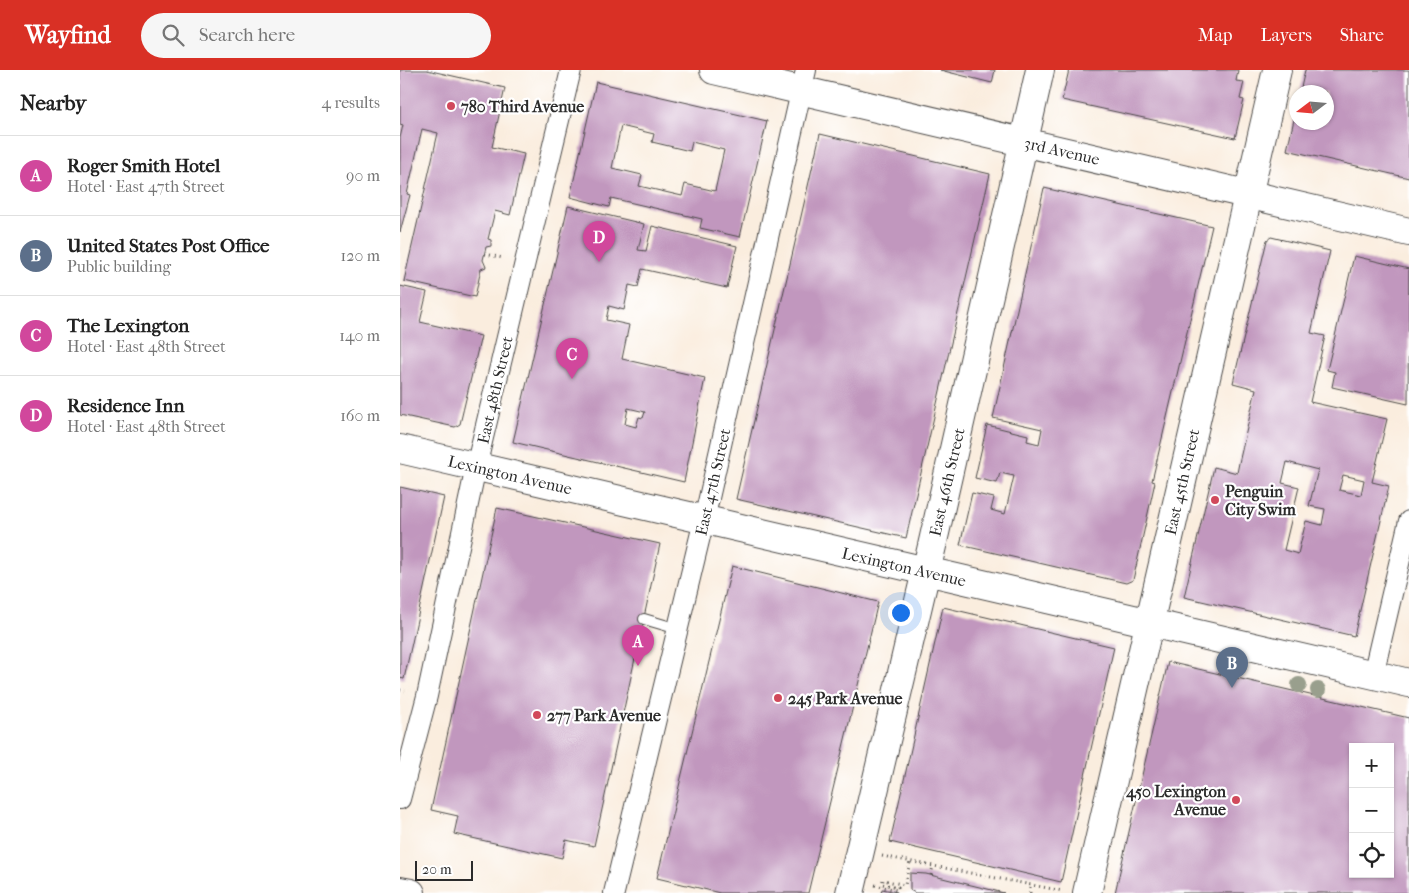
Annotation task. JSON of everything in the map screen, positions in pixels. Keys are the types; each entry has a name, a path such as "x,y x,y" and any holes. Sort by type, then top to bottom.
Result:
{"main road":[{"name":"3rd Avenue","path":"714,70 803,80 1023,142 1409,232"},
{"name":"East 46th Street","path":"861,889 926,572 1040,70"},
{"name":"East 45th Street","path":"1075,892 1150,624 1277,70"},
{"name":"Lexington Avenue","path":"400,449 1409,683"},
{"path":"400,890 411,893"}],"street":[{"name":"East 48th Street","path":"400,799 427,696 476,467 571,70"},
{"name":"East 47th Street","path":"614,893 704,520 803,80"},
{"path":"1374,675 1409,521"}],"lane":[{"path":"644,620 678,629"}],"path":[{"path":"485,254 502,258"},
{"path":"400,690 405,691"},
{"path":"886,857 1075,892"},
{"path":"861,889 898,890 898,887 882,884 883,880 905,885 910,862"},
{"path":"931,875 934,866"},
{"path":"1030,885 1030,893"}],"building":[{"path":"400,70 427,70 505,88 492,147 524,154 510,215 495,211 488,239 491,240 491,246 486,247 483,260 486,267 481,269 475,297 404,281 438,133 422,129 407,194 410,195 400,232 400,138 403,125 400,124"},
{"path":"940,70 995,70 992,83"},
{"path":"1069,70 1238,70 1236,81 1244,82 1240,99 1244,100 1235,138 1062,100"},
{"path":"1305,70 1409,70 1409,178 1287,150 1292,130 1334,130 1334,85 1302,85"},
{"path":"596,82 767,121 740,237 700,228 702,219 611,198 609,207 570,197","holes":["621,126 654,134 652,142 690,151 692,142 724,150 715,191 685,184 682,196 639,186 642,175 612,168"]},
{"path":"820,134 990,174 906,538 736,499"},
{"path":"1044,188 1212,226 1152,481 1155,482 1133,580 1126,583 960,545 972,493 994,498 991,510 1005,514 1014,476 1000,473 997,483 975,478 987,425 1028,435 1027,441 1039,444 1042,429 993,418"},
{"path":"568,206 644,224 638,250 646,251 652,226 737,246 727,288 642,269 638,287 629,285 624,310 609,306 606,320 629,325 622,359 705,378 684,482 513,442","holes":["628,408 645,412 643,418 639,417 636,427 625,424"]},
{"path":"1271,237 1330,251 1311,333 1325,336 1310,402 1387,419 1372,482 1389,486 1354,636 1184,597 1214,467 1237,473 1256,389 1233,383 1267,240","holes":["1287,462 1318,470 1309,506 1325,509 1322,525 1306,521 1298,554 1284,550 1299,487 1282,483","1343,475 1364,480 1361,495 1339,490"]},
{"path":"1354,256 1409,269 1408,404 1332,387 1335,372 1327,370"},
{"path":"400,286 427,292 420,322 481,336 460,424 455,427 400,415"},
{"path":"400,487 444,497 404,679 400,678"},
{"name":"277 Park Avenue","path":"497,508 660,544 594,846 566,840 562,858 454,834 458,816 431,810"},
{"name":"245 Park Avenue","path":"732,566 878,602 808,893 720,893 657,878"},
{"path":"943,607 1114,647 1061,882 890,842"},
{"name":"450 Lexington Avenue","path":"1168,662 1409,718 1409,893 1115,893"},
{"path":"910,873 926,874 1004,893 915,893 910,890"},
{"path":"882,889 897,892 897,893 881,893"}],"place":[{"name":"780 Third Avenue","path":"451,106"},
{"name":"Residence Inn","path":"599,262"},
{"name":"The Lexington","path":"572,379"},
{"name":"Penguin City Swim","path":"1215,500"},
{"name":"Roger Smith Hotel","path":"638,666"},
{"name":"United States Post Office","path":"1232,688"},
{"name":"245 Park Avenue","path":"778,698"},
{"name":"277 Park Avenue","path":"537,715"},
{"name":"450 Lexington Avenue","path":"1236,800"}]}
